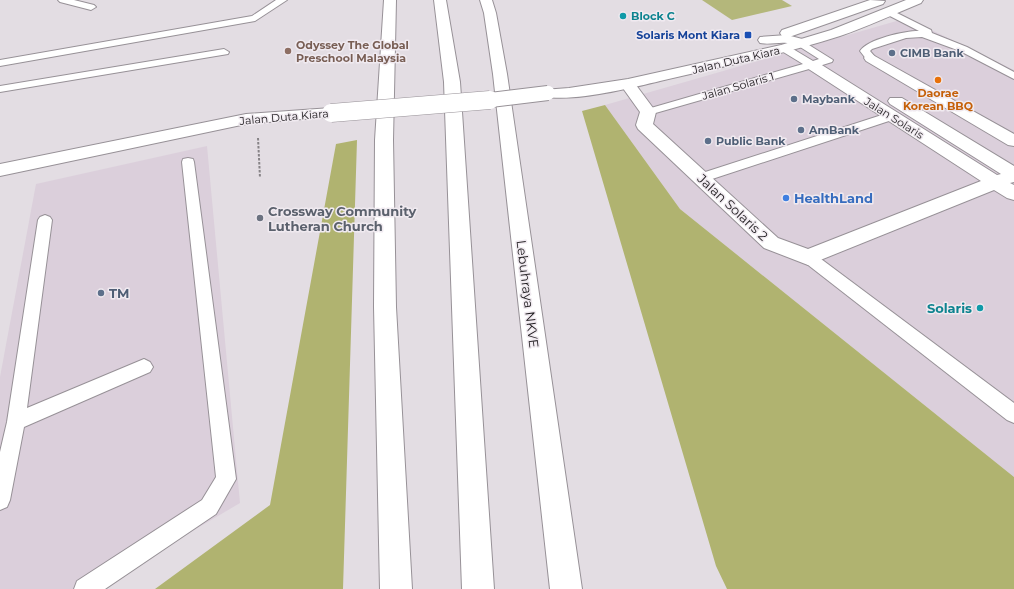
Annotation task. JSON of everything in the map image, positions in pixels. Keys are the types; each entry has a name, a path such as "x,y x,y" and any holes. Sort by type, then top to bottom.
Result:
{"main road":[{"path":"390,0 384,140 385,299 396,589"},
{"path":"440,0 452,82 478,589"},
{"name":"Lebuhraya NKVE","path":"486,0 490,13 500,74 566,589"},
{"name":"Jalan Duta Kiara","path":"0,170 246,119 469,103 548,92 569,94 628,84 784,40 881,0"},
{"name":"Jalan Duta Kiara","path":"548,92 559,85 622,73 765,40 784,40 801,44 836,33 918,0"},
{"path":"871,58 1014,140"},
{"name":"Jalan Solaris","path":"828,60 1014,174"},
{"name":"Jalan Solaris","path":"812,65 1014,194"},
{"path":"628,84 648,112"},
{"name":"Jalan Solaris 2","path":"648,112 644,125 771,243 808,257"},
{"path":"808,257 1014,174"}],"lane":[{"path":"63,0 91,7"},
{"path":"0,64 255,18 282,0"},
{"path":"889,12 1014,76"},
{"path":"871,58 865,51 868,47 913,34 926,34 941,39"},
{"name":"Jalan Solaris","path":"784,40 812,65"},
{"name":"Jalan Solaris","path":"801,44 828,60"},
{"path":"0,89 224,52"},
{"name":"Jalan Solaris 1","path":"648,112 828,60"},
{"path":"701,178 891,116"},
{"path":"85,589 209,507 226,479 188,162"},
{"path":"0,500 16,422 45,220"},
{"path":"808,257 1014,414"},
{"path":"16,422 144,367"}],"path":[{"path":"258,133 260,178"}],"shaded area":[{"name":"Solaris Mont Kiara","path":"907,18 1014,70 1014,477 680,209 605,105"},
{"path":"207,146 240,503 94,589 0,589 0,377 36,184"}],"green space":[{"path":"702,0 782,0 792,6 732,20"},
{"path":"605,105 680,209 1014,477 1014,589 727,589 716,566 582,111"},
{"path":"357,140 343,589 155,589 270,505 336,144"}],"place":[{"name":"Block C","path":"623,16"},
{"name":"Solaris Mont Kiara","path":"748,35"},
{"name":"Odyssey The Global Preschool Malaysia","path":"288,51"},
{"name":"CIMB Bank","path":"892,53"},
{"name":"Daorae Korean BBQ","path":"938,80"},
{"name":"Maybank","path":"794,99"},
{"name":"AmBank","path":"801,130"},
{"name":"Public Bank","path":"708,141"},
{"name":"HealthLand","path":"786,198"},
{"name":"Crossway Community Lutheran Church","path":"260,218"},
{"name":"TM","path":"101,293"},
{"name":"Solaris","path":"980,308"}]}
